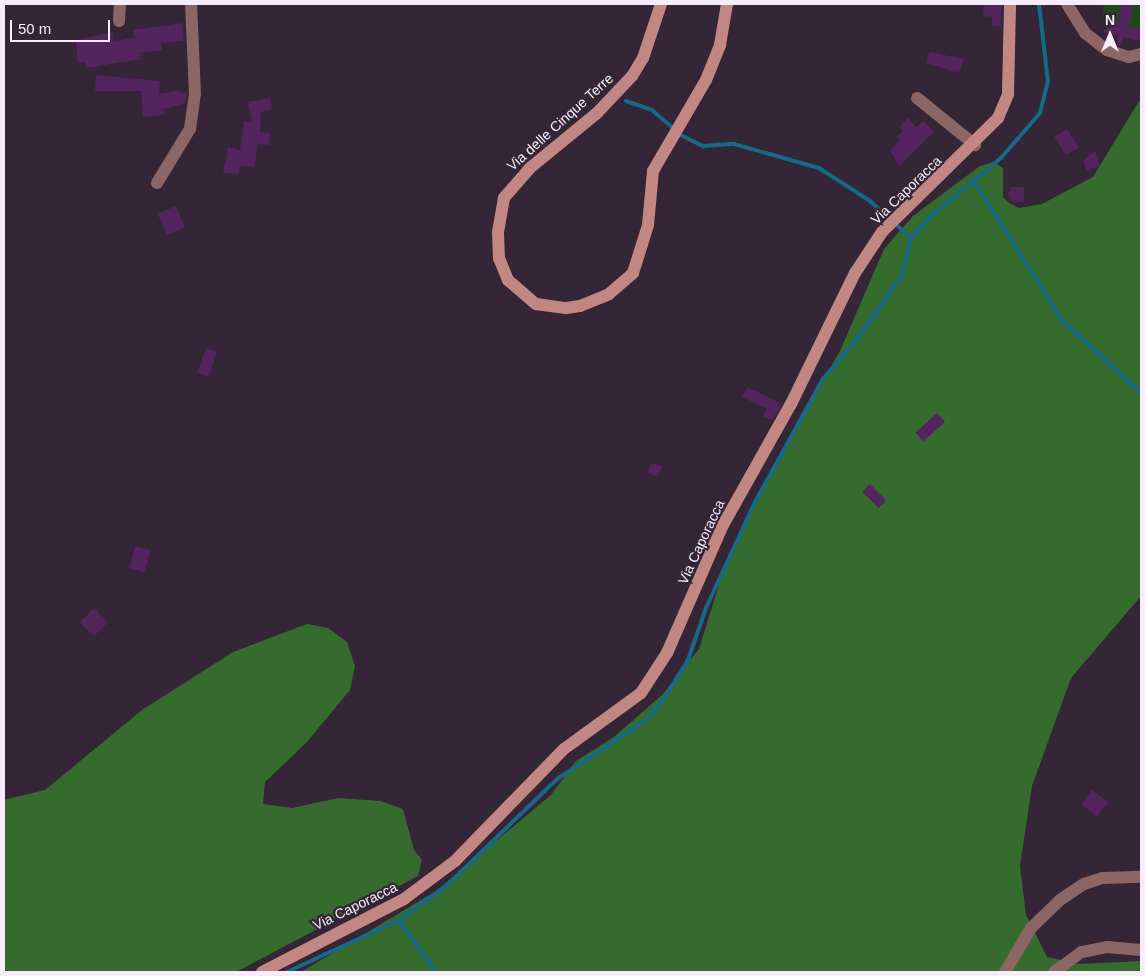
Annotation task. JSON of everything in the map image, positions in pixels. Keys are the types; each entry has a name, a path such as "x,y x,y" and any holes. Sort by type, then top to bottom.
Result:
{"street":[{"path":"119,21 120,4"},
{"path":"158,183 177,155 190,129 196,94 191,4"},
{"name":"Via delle Cinque Terre","path":"661,4 643,58 632,76 597,113 530,168 504,198 498,224 499,258 508,280 536,304 580,306 609,294 633,272 648,224 653,171 706,80 720,45 728,4"},
{"name":"Via Caporacca","path":"262,972 412,894 456,861 564,750 641,693 667,654 723,525 791,404 855,273 882,232 975,145 998,118 1008,94 1010,4"},
{"path":"1067,4 1086,33 1107,50 1130,57 1141,54"},
{"path":"917,98 975,145"},
{"path":"1005,972 1031,928 1060,900 1084,884 1103,878 1141,877"},
{"path":"1054,972 1082,952 1107,946 1141,950"}],"green space":[{"path":"1103,4 1141,4 1141,40 1116,35 1104,26"},
{"path":"1141,98 1141,596 1071,678 1032,786 1020,866 1026,915 1047,957 1079,964 1141,961 1141,972 301,972 436,891 551,795 576,761 614,737 662,695 699,649 722,575 761,488 840,351 884,249 913,216 980,166 994,162 1003,168 1003,197 1009,203 1019,208 1042,204 1093,177"},
{"path":"307,624 328,628 347,642 355,666 350,690 306,743 265,782 263,804 292,808 338,798 380,801 403,809 414,850 422,860 418,876 236,972 4,972 4,800 45,790 142,710 233,652"}],"building":[{"path":"984,4 1002,4 1001,26 992,26 992,17 983,16"},
{"path":"1120,4 1130,6 1133,11 1127,28 1141,28 1141,41 1124,37 1121,46 1117,45 1118,36 1102,32 1107,29 1103,12 1119,22"},
{"path":"182,23 184,41 161,43 162,50 139,53 141,59 86,68 86,62 78,63 76,40 113,32 114,41 134,38 133,30"},
{"path":"929,52 964,59 959,73 926,63"},
{"path":"96,75 160,81 159,94 180,90 181,93 187,92 185,104 163,109 164,115 143,117 141,91 95,91"},
{"path":"270,98 272,109 261,112 260,132 270,134 269,145 258,144 254,167 240,166 239,174 223,173 228,147 240,150 244,121 252,122 248,102"},
{"path":"908,118 916,127 924,121 934,132 899,166 890,150 900,140 897,136 903,131 899,127"},
{"path":"1067,129 1079,148 1066,156 1054,137"},
{"path":"1095,151 1100,166 1087,171 1083,161"},
{"path":"1011,187 1024,187 1024,202 1013,202 1008,194"},
{"path":"176,206 185,227 167,235 158,214"},
{"path":"206,348 217,352 208,377 197,372"},
{"path":"747,387 782,404 772,420 763,416 767,409 742,397"},
{"path":"937,413 945,422 923,441 915,432"},
{"path":"651,463 662,466 659,476 648,474"},
{"path":"870,484 886,500 878,508 862,492"},
{"path":"135,546 150,550 145,572 129,568"},
{"path":"94,608 108,622 94,636 80,622"},
{"path":"1092,790 1108,802 1097,816 1081,804"}],"waterway":[{"path":"287,972 399,920 446,886 557,779 646,720 663,700 688,660 706,608 755,502 823,379 857,339 902,275 911,238 932,215 1001,158 1040,113 1048,82 1039,4"},
{"path":"626,101 652,110 674,129"},
{"path":"679,134 703,146 734,144 819,168 870,201 911,238"},
{"path":"974,181 1062,320 1141,393"},
{"path":"399,920 436,972"}]}
